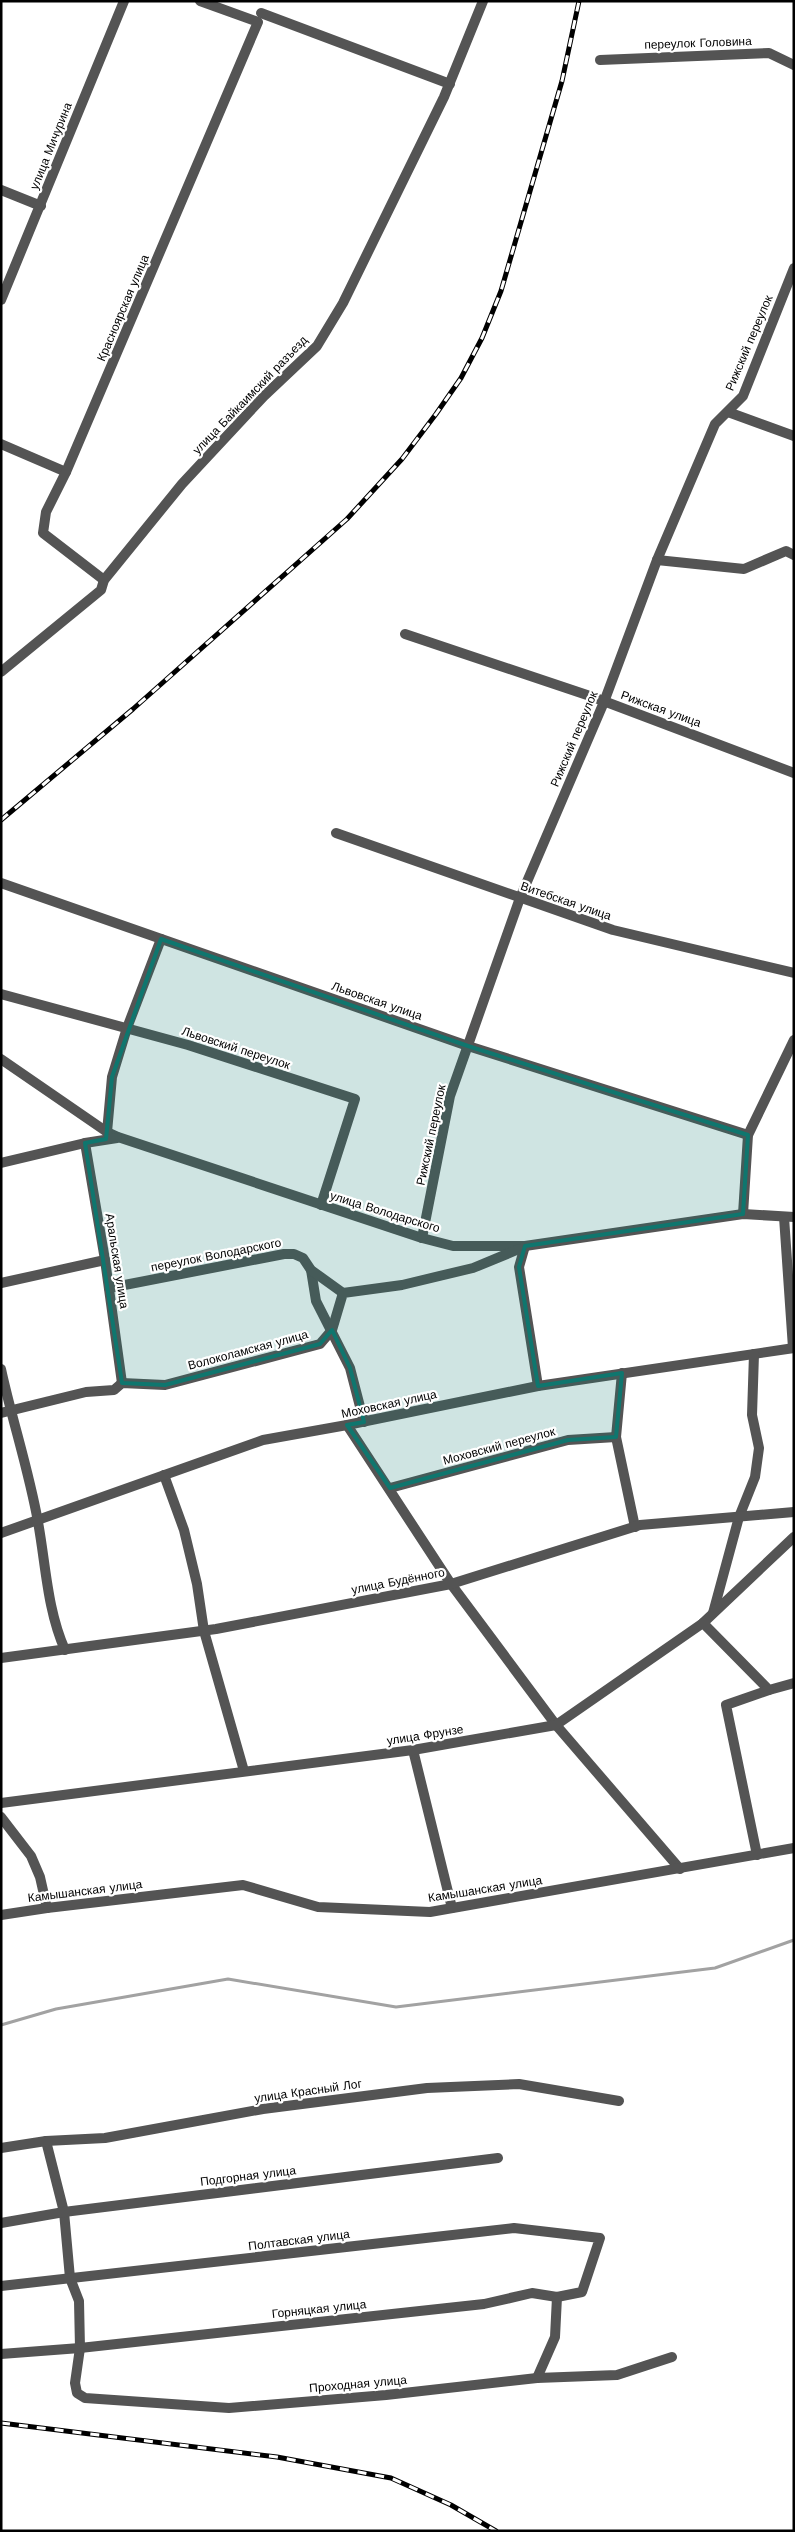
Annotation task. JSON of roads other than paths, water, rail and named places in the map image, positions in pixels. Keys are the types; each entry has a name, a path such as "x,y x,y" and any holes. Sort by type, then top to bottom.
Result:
{"street":[{"name":"улица Мичурина","path":"1,300 124,1"},
{"path":"200,1 259,18 450,84"},
{"name":"улица Байкаимский разъезд","path":"1,672 101,590 104,580 182,484 264,396 317,346 343,303 450,84 483,1"},
{"name":"Красноярская улица","path":"104,580 42,533 46,512 66,472 259,18"},
{"name":"переулок Головина","path":"600,60 769,53 794,65"},
{"path":"1,190 40,206"},
{"name":"Рижский переулок","path":"422,1238 450,1096 520,898 604,702 657,560 716,424 743,396 794,268"},
{"path":"728,412 794,436"},
{"path":"1,444 66,472"},
{"path":"657,560 744,569 786,551 794,555"},
{"name":"Рижская улица","path":"405,634 604,702 794,773"},
{"name":"Витебская улица","path":"336,833 613,930 794,973"},
{"name":"Львовская улица","path":"1,883 468,1046 748,1135"},
{"path":"107,1132 112,1077 127,1028 161,939"},
{"name":"Львовский переулок","path":"1,994 127,1028 355,1099 321,1205"},
{"path":"743,1214 748,1135 794,1040"},
{"name":"улица Володарского","path":"1,1059 107,1132 118,1137 422,1238 453,1246 525,1246 743,1214 789,1217"},
{"path":"1,1163 118,1137"},
{"name":"Аральская улица","path":"85,1143 105,1260 122,1383"},
{"path":"789,1217 793,1348"},
{"path":"332,1330 343,1293 402,1285 473,1268 525,1246"},
{"path":"525,1246 520,1267 538,1386"},
{"name":"переулок Володарского","path":"109,1288 284,1254 294,1254 302,1258 311,1270 343,1293"},
{"path":"1,1283 105,1260"},
{"path":"311,1270 316,1301 350,1368 364,1422"},
{"name":"Волоколамская улица","path":"5,1412 86,1392 114,1390 122,1383 165,1385 320,1344 332,1330"},
{"name":"Моховская улица","path":"1,1533 262,1440 364,1422 538,1386 793,1348"},
{"path":"713,1613 739,1517 755,1477 759,1448 752,1415 754,1354"},
{"path":"1,1369 5,1412 38,1521 48,1595 58,1634 65,1650"},
{"path":"622,1374 616,1437 635,1527"},
{"path":"347,1425 390,1488 450,1584 556,1725 680,1869"},
{"name":"Моховский переулок","path":"390,1488 568,1440 616,1437"},
{"path":"164,1475 184,1530 198,1584 204,1631 244,1772"},
{"name":"улица Будённого","path":"1,1658 204,1631 450,1584 635,1527 794,1512"},
{"name":"улица Фрунзе","path":"1,1803 414,1750 556,1725 702,1623 794,1537"},
{"path":"702,1623 769,1690"},
{"path":"757,1855 726,1705 794,1683"},
{"path":"414,1750 452,1908"},
{"path":"1,1817 31,1856 40,1877 47,1908"},
{"name":"Камышанская улица","path":"1,1915 243,1885 318,1907 430,1912 794,1848"},
{"name":"улица Красный Лог","path":"1,2148 46,2141 105,2138 263,2109 427,2088 519,2084 619,2101"},
{"name":"Проходная улица","path":"46,2141 64,2212 70,2278 78,2301 80,2348 75,2383 77,2393 85,2398 229,2408 386,2395 537,2378 617,2375 672,2357"},
{"name":"Подгорная улица","path":"1,2223 64,2212 498,2158"},
{"name":"Полтавская улица","path":"1,2286 514,2228 600,2238"},
{"name":"Горняцкая улица","path":"1,2354 80,2348 484,2304 532,2293 557,2297 582,2292 600,2238"},
{"path":"537,2378 555,2337 557,2297"}],"waterway":[{"path":"1,2025 56,2009 228,1979 396,2007 715,1968 794,1940"}],"railway":[{"path":"1,820 133,709 347,519 402,459 436,414 461,378 482,338 501,291 562,81 579,1"},
{"path":"1,2423 277,2457 391,2478 451,2505 496,2531"}]}
